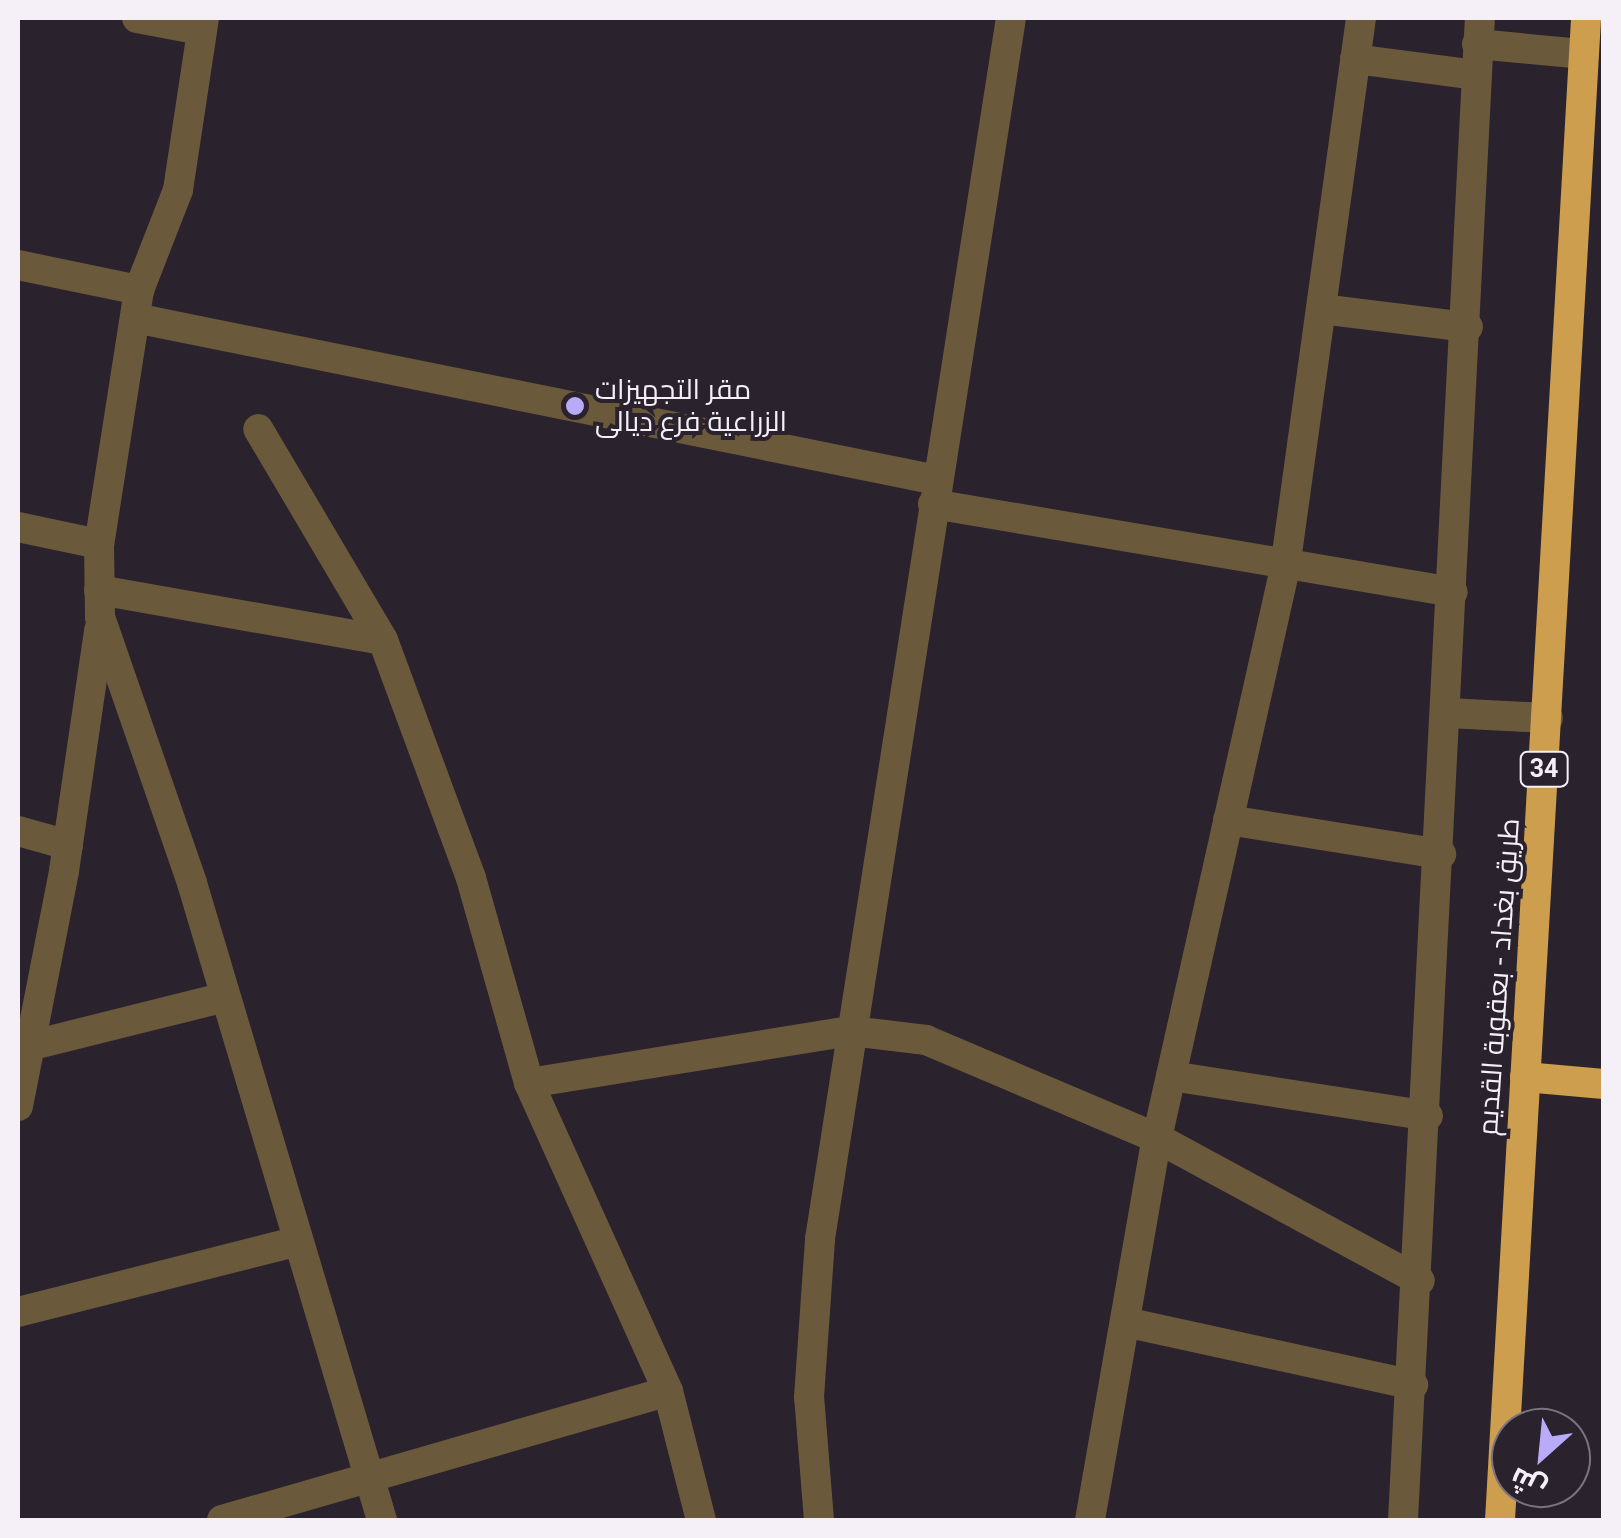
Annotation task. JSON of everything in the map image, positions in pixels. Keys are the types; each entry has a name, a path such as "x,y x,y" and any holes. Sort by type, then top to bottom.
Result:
{"highway":[{"name":"طريق بغداد - بعقوبة القديم","path":"1500,1520 1586,18"},
{"path":"1525,1077 1604,1084"}],"street":[{"path":"18,1099 68,845 99,604 99,544 137,304 178,190 202,24 137,18"},
{"path":"819,1520 809,1458 811,1366 851,1031 1011,18"},
{"path":"1090,1520 1157,1138 1285,568 1361,18"},
{"path":"1404,1520 1420,1281 1468,327 1478,31 1582,54"},
{"path":"1356,59 1477,75"},
{"path":"18,265 137,304 935,492 1285,568 1452,592"},
{"path":"1321,310 1468,327"},
{"path":"258,430 383,640 471,878 529,1084 668,1391 701,1520"},
{"path":"18,527 99,544"},
{"path":"99,604 383,640"},
{"path":"99,604 226,997 382,1520"},
{"path":"1448,713 1548,718"},
{"path":"1228,820 1441,854"},
{"path":"18,831 68,845"},
{"path":"29,1046 226,997"},
{"path":"529,1084 851,1031 926,1040 1157,1138 1420,1281"},
{"path":"1171,1076 1428,1116"},
{"path":"18,1312 298,1241"},
{"path":"1125,1322 1413,1386"},
{"path":"222,1520 668,1391"}],"place":[{"name":"مقر التجهيزات الزراعية فرع ديالى","path":"575,406"}]}
